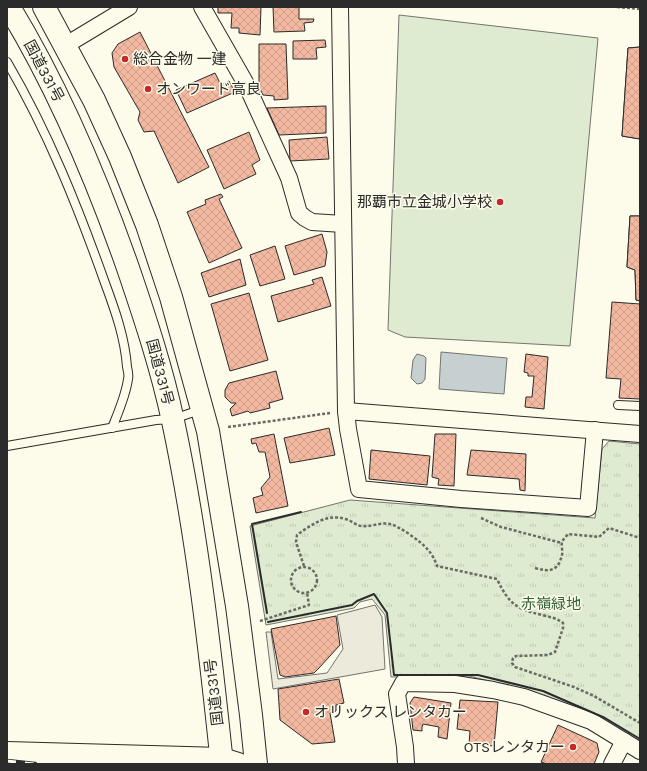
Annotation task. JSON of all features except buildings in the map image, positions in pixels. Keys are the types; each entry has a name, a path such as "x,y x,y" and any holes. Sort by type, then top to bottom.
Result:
{"main road":[{"name":"国道331号","path":"9,7 38,58 92,169 145,317 173,419 188,499 227,762"},
{"name":"国道331号","path":"44,7 66,45 94,100 120,157 147,225 171,296 208,431 237,606 256,764"},
{"path":"7,753 227,762"}],"street":[{"path":"66,45 129,7"},
{"path":"202,7 246,84 289,178 299,213 312,222 343,224"},
{"path":"340,7 346,411 359,490 588,508 595,430"},
{"path":"346,411 640,434"},
{"path":"406,764 397,694 403,683 455,684 524,696 590,721 640,751"},
{"path":"612,764 624,741"}],"lane":[{"path":"7,62 55,156 85,227 115,310 126,354 128,379 112,428"},
{"path":"618,405 640,406"},
{"path":"7,446 156,420 173,419 202,410"}],"path":[{"path":"617,7 640,9"},
{"path":"227,427 346,411"},
{"path":"461,499 464,508 486,521 501,527 562,543"},
{"path":"304,566 296,542 297,535 322,519 334,517 344,518 361,526 388,524 395,526 424,545 437,566 497,579 502,589 516,606 537,614 558,619 563,623 564,628 555,652 548,655 516,656 512,658 514,667 574,687 594,696 640,723"},
{"path":"535,568 546,571 552,570 558,564 562,554 562,543 568,534 599,537 609,528 640,538"},
{"path":"304,566 315,572 317,580 314,588 307,592 298,591 295,589 291,581 291,577 296,570 304,566"},
{"path":"260,621 309,605 307,592"}],"green space":[{"path":"399,15 598,38 570,346 405,337 388,330"},
{"name":"赤嶺緑地","path":"609,441 640,444 640,741 586,711 536,693 469,676 391,677 385,615 372,599 360,602 354,608 266,625 250,526 350,500 595,518 602,449"}],"shaded area":[{"path":"441,352 507,358 504,394 439,389"},
{"path":"417,354 426,358 425,379 422,383 417,384 411,378 413,360"},
{"path":"375,605 382,617 385,669 273,689 266,632 271,632 278,679 327,673 343,649 337,615"}],"railway":[{"path":"7,761 35,764"}],"wall":[{"path":"267,613 252,524 301,512"},
{"path":"268,622 352,605 357,601 374,594 387,613 394,675 478,675 543,691 605,718 640,739"}],"place":[{"name":"総合金物 一建","path":"125,59"},
{"name":"オンワード高良","path":"148,89"},
{"name":"那覇市立金城小学校","path":"500,202"},
{"name":"オリックス レンタカー","path":"306,712"},
{"name":"OTSレンタカー","path":"573,747"}]}
